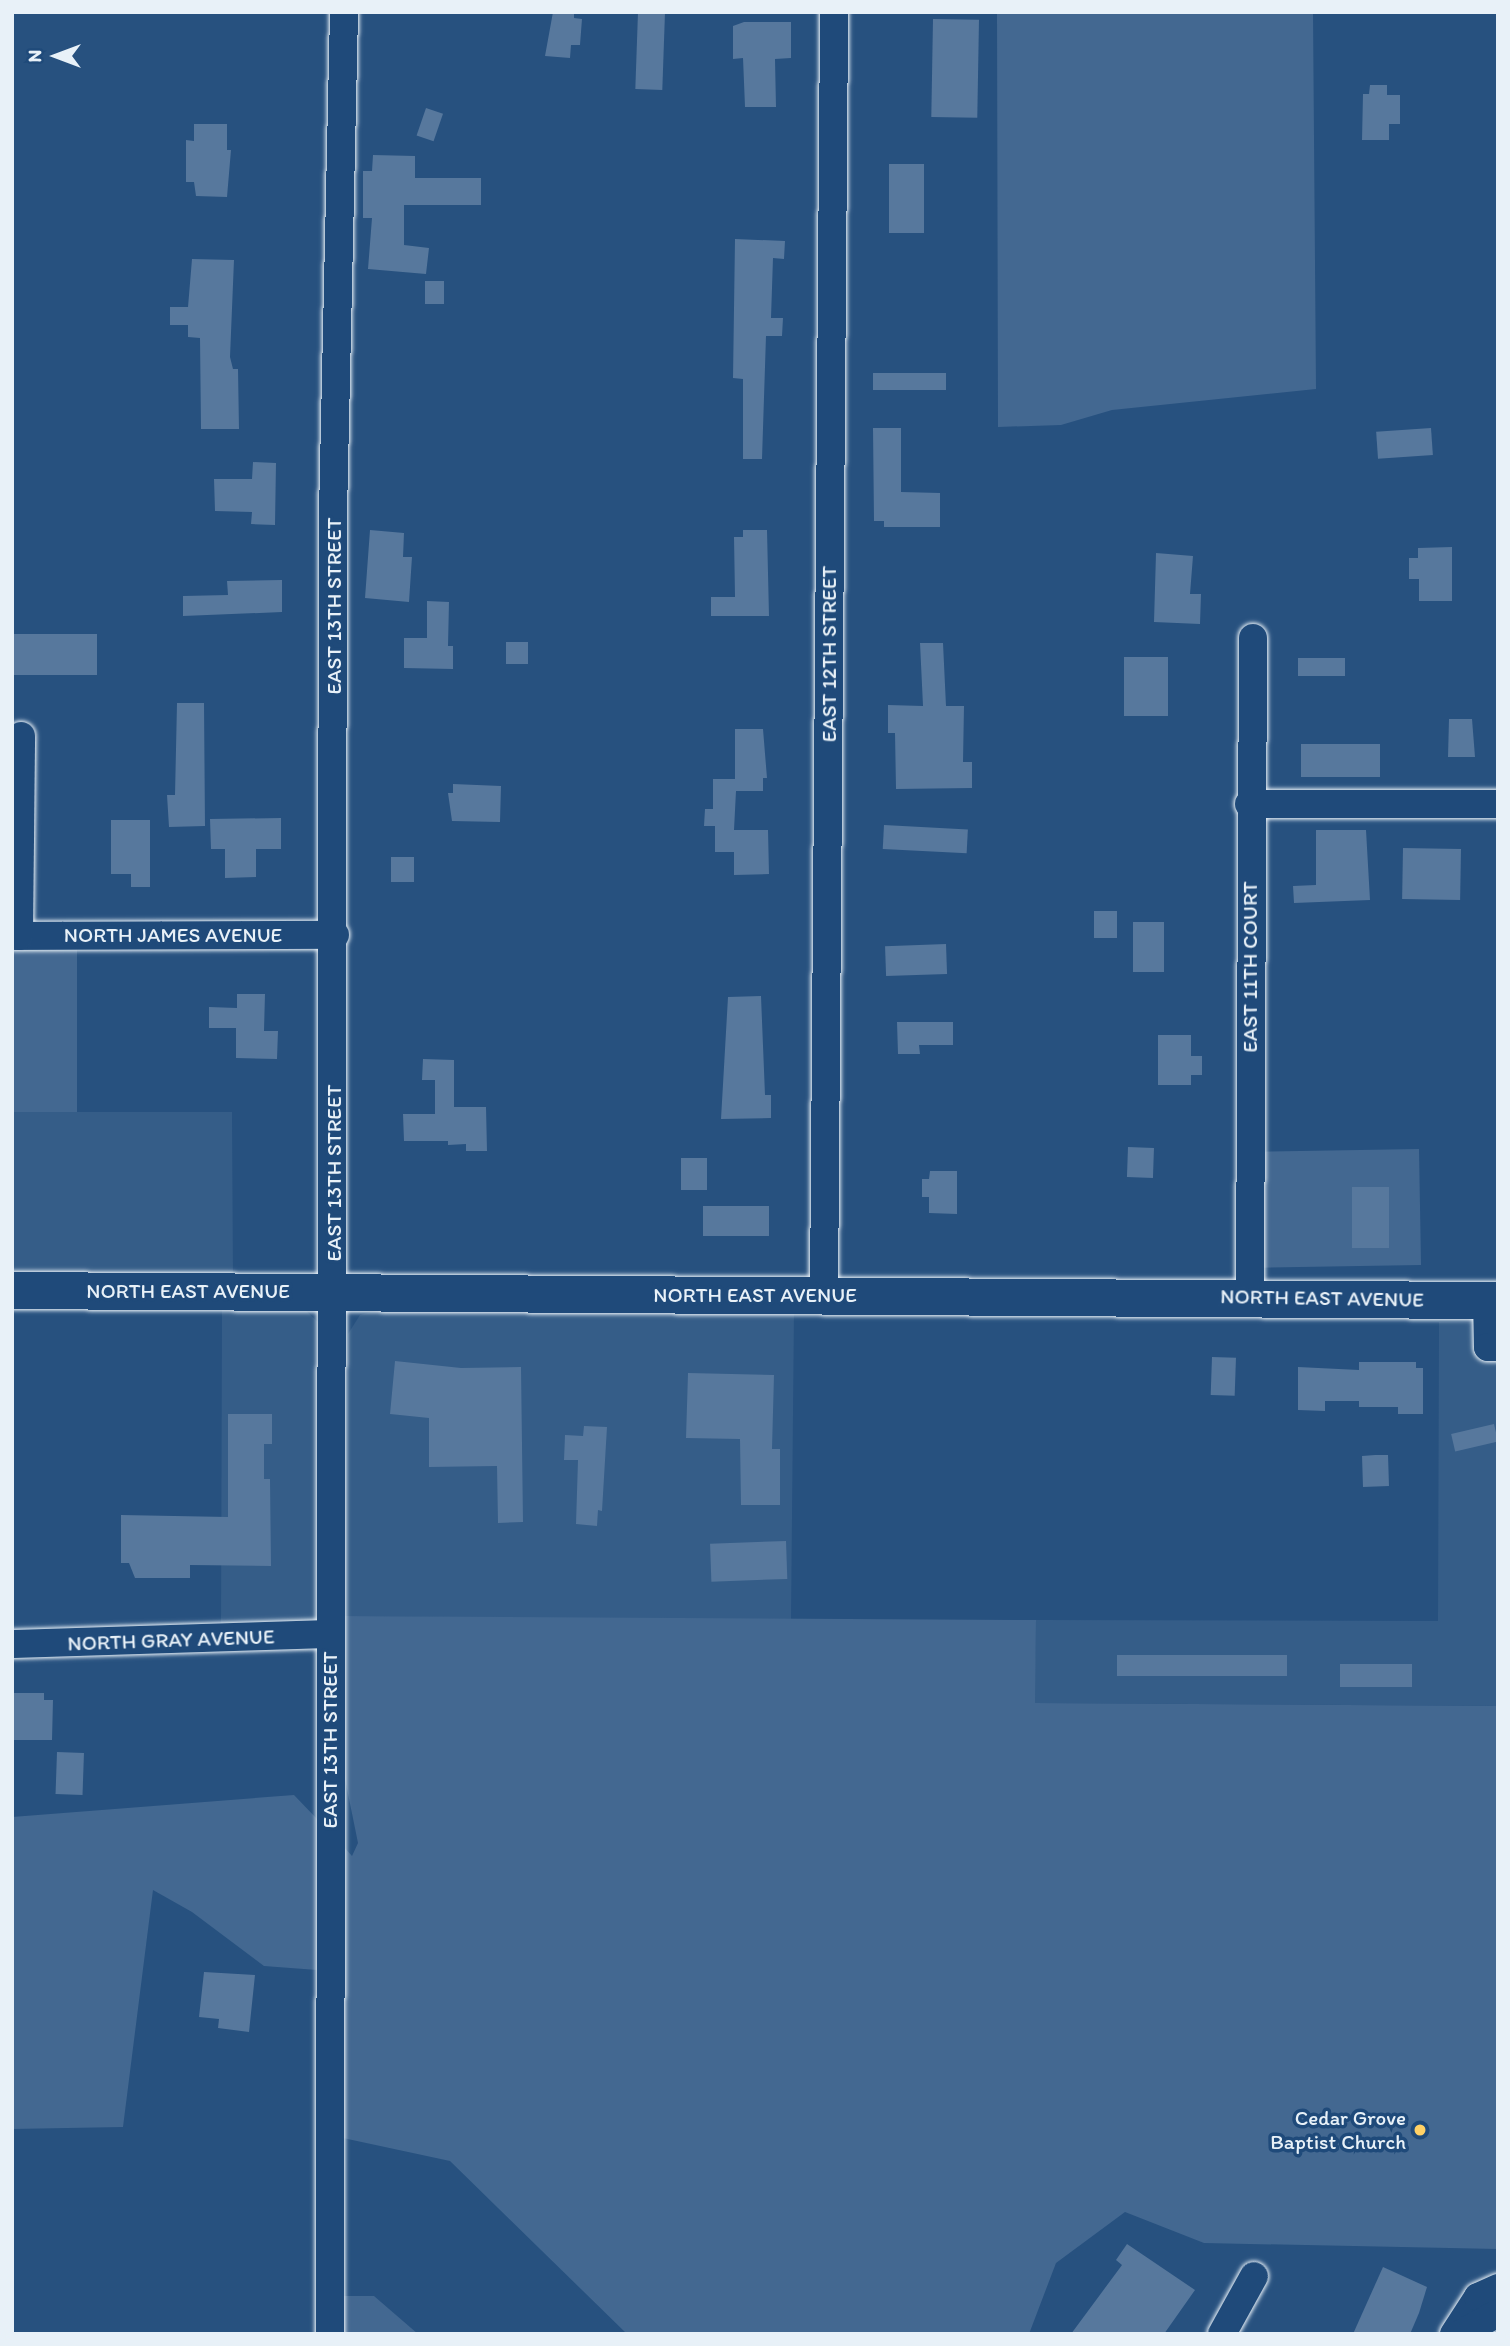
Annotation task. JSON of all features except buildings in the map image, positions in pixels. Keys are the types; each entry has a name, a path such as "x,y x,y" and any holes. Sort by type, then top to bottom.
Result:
{"main road":[{"name":"NORTH EAST AVENUE","path":"12,1290 1493,1300"}],"street":[{"name":"EAST 13TH STREET","path":"330,2334 330,1634 335,935 333,513 344,12"},
{"name":"EAST 12TH STREET","path":"824,1295 834,12"},
{"name":"EAST 11TH COURT","path":"1251,1297 1249,804 1253,638"},
{"path":"16,936 21,736"},
{"path":"1249,804 1498,804"},
{"name":"NORTH JAMES AVENUE","path":"16,936 335,935"},
{"path":"1493,1300 1488,1347 1498,1347"},
{"name":"NORTH GRAY AVENUE","path":"12,1644 330,1634"},
{"path":"1222,2334 1254,2276"},
{"path":"1454,2334 1478,2297 1498,2288"},
{"path":"1460,2334 1498,2313"}],"shaded area":[{"path":"997,12 1313,12 1316,389 1112,410 1061,425 998,427"},
{"path":"12,945 77,945 76,1112 232,1112 233,1276 12,1274"},
{"path":"12,945 77,945 77,1112 12,1112"},
{"path":"1419,1149 1421,1265 1261,1268 1259,1152"},
{"path":"222,1309 305,1310 320,1324 317,1618 313,1621 221,1626"},
{"path":"379,1310 794,1311 791,1621 344,1616 348,1334 360,1315"},
{"path":"1439,1322 1498,1323 1498,1706 1034,1703 1036,1620 1438,1621"},
{"path":"344,1616 1036,1620 1035,1703 1498,1706 1498,2249 1204,2243 1125,2212 1056,2263 1029,2334 627,2334 450,2161 343,2138 343,1846 352,1856 358,1843 343,1769"},
{"path":"294,1795 318,1820 317,1970 264,1966 192,1912 153,1890 123,2127 12,2129 12,1817"},
{"path":"342,2296 374,2296 418,2334 342,2334"}],"place":[{"name":"Cedar Grove Baptist Church","path":"1420,2130"}]}
